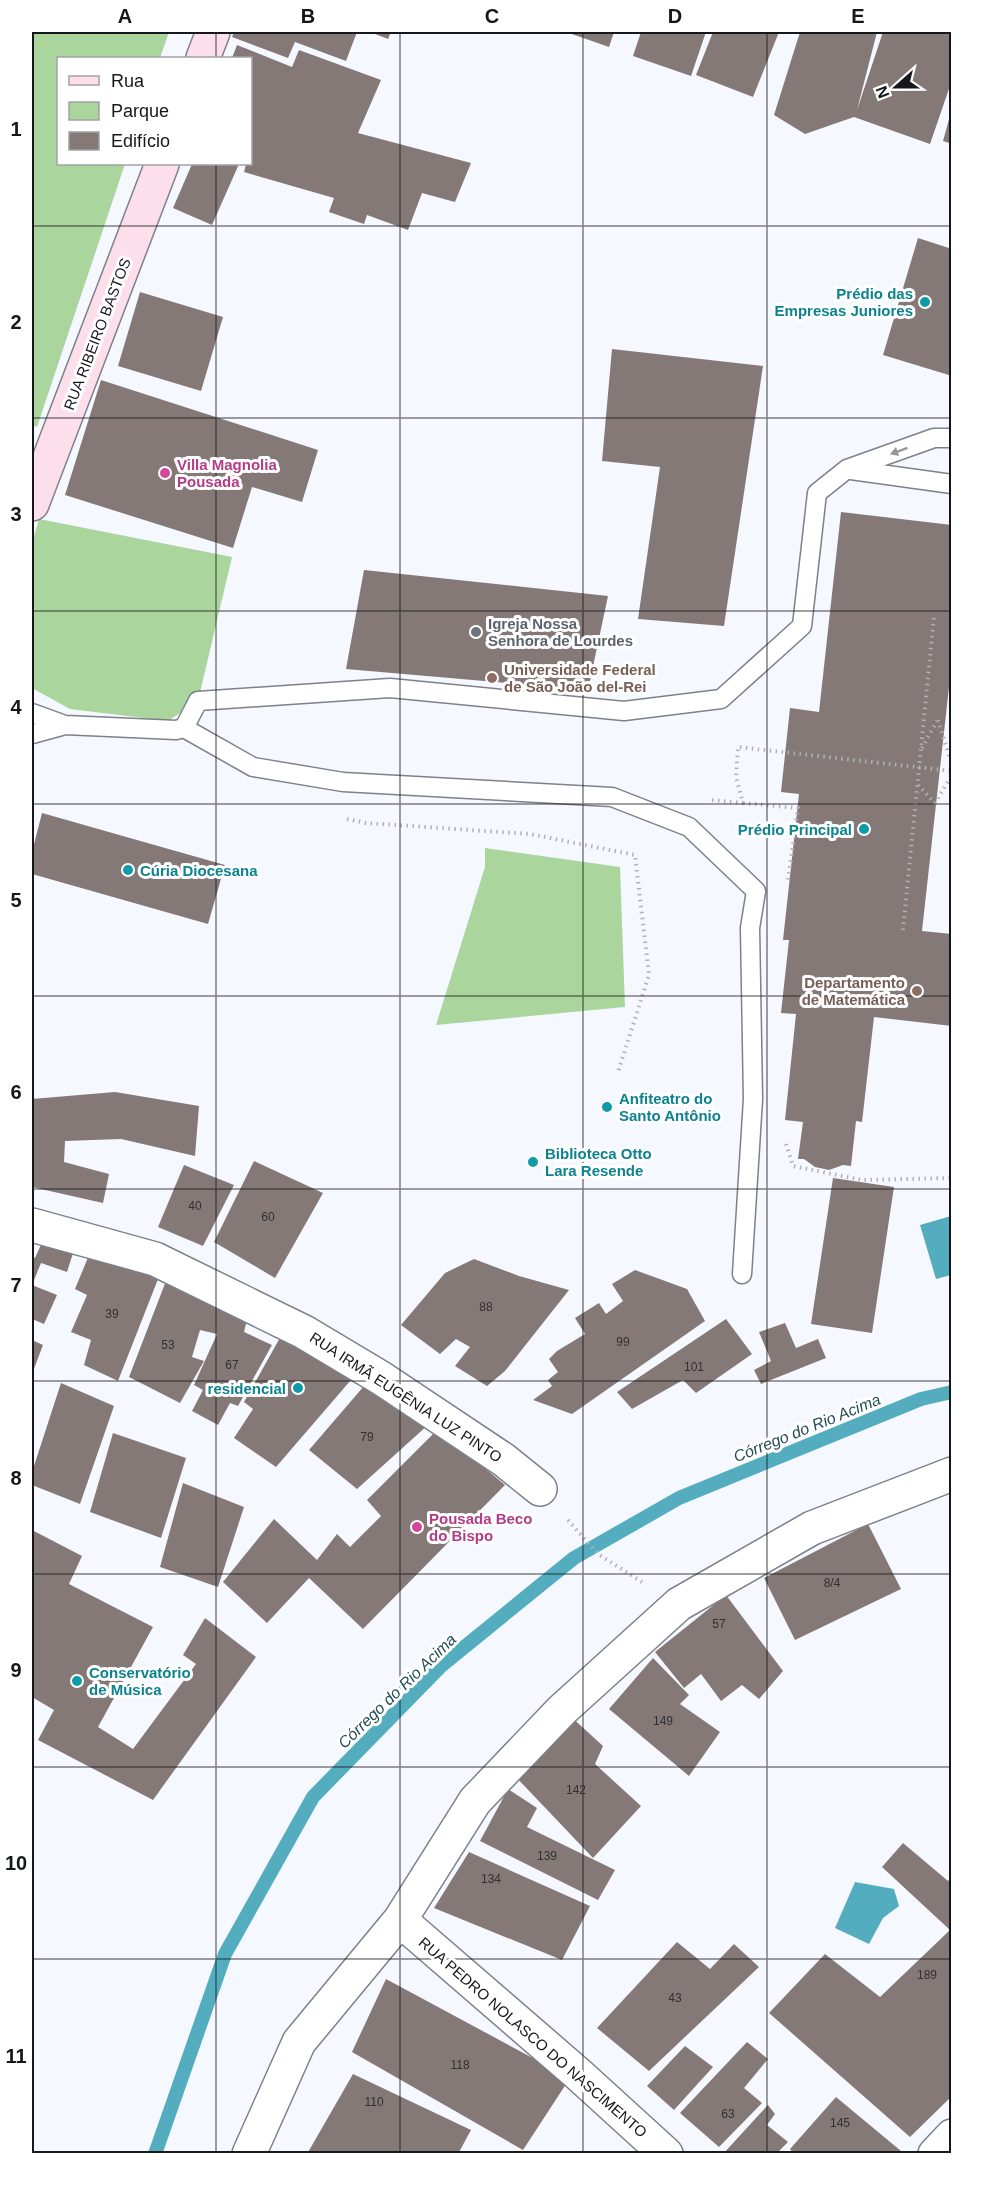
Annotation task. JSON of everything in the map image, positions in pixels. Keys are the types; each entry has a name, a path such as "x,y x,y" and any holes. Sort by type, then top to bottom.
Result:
{"main road":[{"path":"203,57 213,32"},
{"name":"RUA RIBEIRO BASTOS","path":"32,504 162,165"}],"street":[{"name":"RUA IRMÃ EUGÊNIA LUZ PINTO","path":"32,1225 155,1259 304,1332 381,1378 466,1435 540,1489"},
{"path":"249,2154 299,2042 400,1920 475,1801 562,1710 679,1604 813,1528 951,1474"},
{"name":"RUA PEDRO NOLASCO DO NASCIMENTO","path":"400,1920 578,2073 666,2154"},
{"path":"934,2154 951,2136"}],"lane":[{"path":"184,728 198,701 390,688 624,711 721,699 802,626 817,492 847,470 934,438 951,438"},
{"path":"847,470 951,484"},
{"path":"32,713 65,726"},
{"path":"32,734 65,726 184,728 253,767 343,782 612,796 689,827 756,891 750,928 753,1099 742,1274"}],"path":[{"path":"903,930 934,616"},
{"path":"921,750 938,720 951,765"},
{"path":"891,766 951,773 936,803 918,785"},
{"path":"743,803 798,808 787,885"},
{"path":"343,818 366,823 530,834 635,855 649,975 618,1072"},
{"path":"783,1135 793,1166 862,1180 951,1178"},
{"path":"540,1489 598,1554 679,1604"}],"green space":[{"path":"32,32 169,32 160,57 57,57 57,165 125,165 37,427 32,425"},
{"path":"39,519 232,557 198,701 168,721 70,709 32,688 32,543"},
{"path":"485,848 620,867 625,1007 436,1025 485,867"}],"water":[{"path":"951,1216 951,1275 936,1279 920,1225"},
{"path":"855,1882 894,1889 899,1906 883,1918 869,1944 835,1928"}],"building":[{"path":"234,32 357,32 346,61 295,42 288,58 232,37"},
{"path":"370,32 391,32 388,39"},
{"path":"566,32 614,32 609,47"},
{"path":"641,32 706,32 691,76 633,56"},
{"path":"713,32 779,32 753,97 696,75"},
{"path":"800,32 877,32 857,110 883,32 952,32 952,80 930,144 854,117 805,134 774,115"},
{"path":"237,45 292,67 299,50 381,80 358,133 471,163 455,202 422,193 408,230 367,215 364,224 329,212 334,198 244,172 246,165 252,165 252,57 232,57"},
{"path":"952,112 952,144 943,141"},
{"path":"192,165 239,165 212,225 173,208"},
{"name":"Prédio das Empresas Juniores","path":"918,238 952,249 952,376 883,355"},
{"path":"140,292 223,317 201,391 118,366"},
{"path":"612,349 763,366 724,626 638,619 660,467 602,461"},
{"path":"101,380 318,450 302,502 252,487 233,548 65,495"},
{"name":"Prédio Principal","path":"841,512 952,525 952,660 922,931 952,934 952,1026 874,1017 862,1122 856,1121 851,1166 843,1165 829,1170 815,1167 804,1159 798,1159 803,1122 785,1120 796,1014 781,1013 789,940 783,940 799,794 781,792 790,708 819,712"},
{"name":"Igreja Nossa Senhora de Lourdes","path":"364,570 608,596 588,690 346,669"},
{"name":"Cúria Diocesana","path":"42,813 225,865 208,924 32,874 32,852"},
{"path":"115,1092 199,1106 195,1156 121,1139 65,1141 64,1162 109,1174 103,1203 32,1187 32,1099"},
{"path":"254,1161 323,1193 275,1278 214,1242"},
{"path":"184,1165 234,1185 203,1246 158,1227"},
{"path":"833,1178 894,1187 872,1333 811,1324"},
{"path":"44,1238 75,1247 67,1272 41,1263 32,1285 32,1257 35,1258"},
{"path":"94,1243 162,1269 118,1381 84,1365 91,1340 71,1332 87,1295 75,1289"},
{"path":"474,1259 519,1276 569,1290 505,1371 487,1386 455,1366 470,1347 456,1339 440,1354 401,1325 445,1273"},
{"path":"171,1268 249,1312 244,1332 272,1345 238,1406 230,1403 218,1425 192,1411 203,1390 194,1385 217,1334 200,1330 192,1357 204,1361 180,1403 129,1377"},
{"path":"635,1270 687,1289 705,1321 572,1414 533,1400 552,1386 548,1380 558,1372 549,1359 557,1351 585,1334 575,1318 599,1303 606,1314 623,1301 612,1284"},
{"path":"32,1285 57,1295 44,1324 32,1319"},
{"path":"726,1319 752,1354 696,1393 683,1380 632,1409 617,1392"},
{"path":"785,1323 796,1348 818,1339 826,1358 761,1384 754,1370 771,1361 759,1332"},
{"name":"residencial","path":"286,1327 357,1373 276,1467 234,1438 253,1409 244,1402"},
{"path":"32,1340 43,1345 32,1374"},
{"path":"61,1383 114,1406 80,1504 32,1485 32,1472"},
{"path":"364,1386 429,1424 357,1489 309,1450"},
{"name":"Pousada Beco do Bispo","path":"438,1429 505,1485 363,1629 309,1578 267,1623 223,1582 274,1519 317,1560 337,1534 350,1547 381,1516 367,1500"},
{"path":"113,1433 186,1458 161,1538 90,1512"},
{"path":"183,1483 244,1507 218,1587 160,1567"},
{"path":"868,1524 901,1589 795,1640 764,1578"},
{"name":"Conservatório de Música","path":"32,1530 82,1556 69,1584 153,1627 98,1727 133,1749 196,1664 183,1655 205,1618 256,1657 153,1800 38,1740 54,1710 32,1697"},
{"path":"726,1595 783,1671 759,1699 742,1685 721,1701 701,1674 684,1688 655,1652"},
{"path":"653,1658 689,1695 680,1704 720,1732 689,1776 609,1709"},
{"path":"567,1713 603,1746 595,1764 641,1806 593,1858 513,1774"},
{"path":"508,1789 537,1808 527,1827 615,1870 598,1900 480,1841"},
{"path":"903,1843 948,1881 952,1875 952,2096 910,2137 769,2013 825,1954 880,1997 950,1930 882,1867"},
{"path":"469,1852 590,1906 562,1960 434,1908"},
{"path":"677,1942 710,1969 734,1944 759,1967 649,2071 597,2028"},
{"path":"386,1979 570,2078 523,2150 352,2052"},
{"path":"747,2042 768,2059 744,2088 762,2103 719,2147 680,2113"},
{"path":"685,2046 713,2067 674,2110 647,2086"},
{"path":"353,2074 471,2130 458,2154 307,2154"},
{"path":"836,2097 901,2151 899,2154 794,2154 790,2149"},
{"path":"768,2105 775,2114 767,2125 788,2142 776,2154 723,2154"}],"waterway":[{"name":"Córrego do Rio Acima","path":"155,2154 225,1954 313,1797 441,1666 574,1558 679,1498 921,1399 952,1392"}],"place":[{"name":"Prédio das Empresas Juniores","path":"925,302"},
{"name":"Villa Magnolia Pousada","path":"165,473"},
{"name":"Igreja Nossa Senhora de Lourdes","path":"476,632"},
{"name":"Universidade Federal de São João del-Rei","path":"492,678"},
{"name":"Prédio Principal","path":"864,829"},
{"name":"Cúria Diocesana","path":"128,870"},
{"name":"Departamento de Matemática","path":"917,991"},
{"name":"Anfiteatro do Santo Antônio","path":"607,1107"},
{"name":"Biblioteca Otto Lara Resende","path":"533,1162"},
{"name":"residencial","path":"298,1388"},
{"name":"Pousada Beco do Bispo","path":"417,1527"},
{"name":"Conservatório de Música","path":"77,1681"}]}
